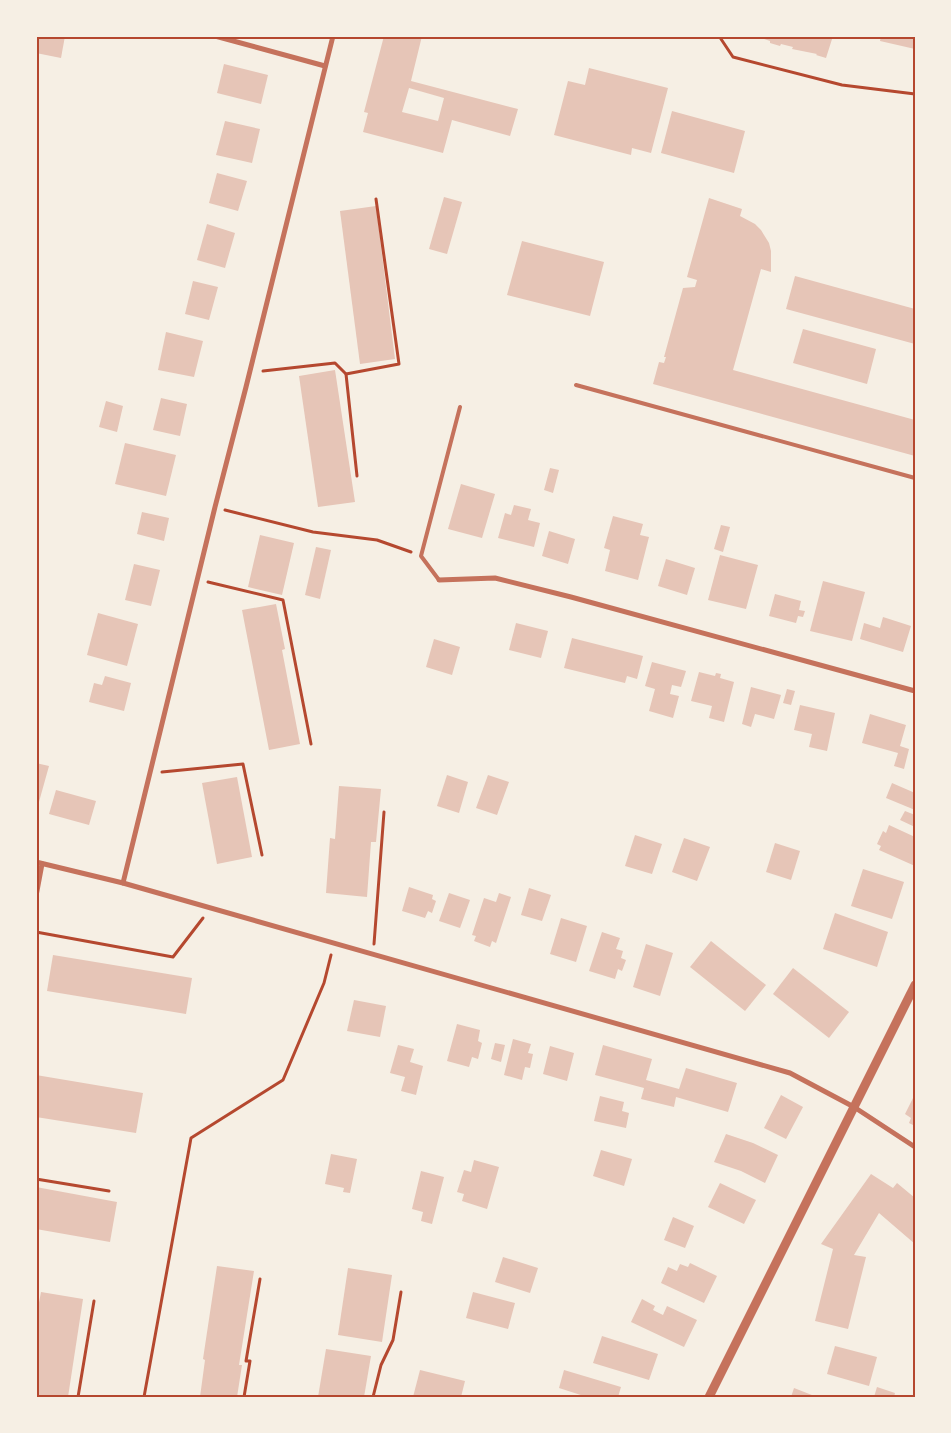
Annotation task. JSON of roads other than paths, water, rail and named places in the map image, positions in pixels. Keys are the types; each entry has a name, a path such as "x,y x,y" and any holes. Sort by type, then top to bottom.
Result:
{"street":[{"path":"215,36 325,66"},
{"path":"123,883 333,36"},
{"path":"439,580 495,578 915,691"},
{"path":"36,896 39,863 123,883 334,942 790,1073 854,1107 915,1146"},
{"path":"709,1397 915,985"}],"lane":[{"path":"576,385 915,478"},
{"path":"439,580 421,556 460,407"}]}
